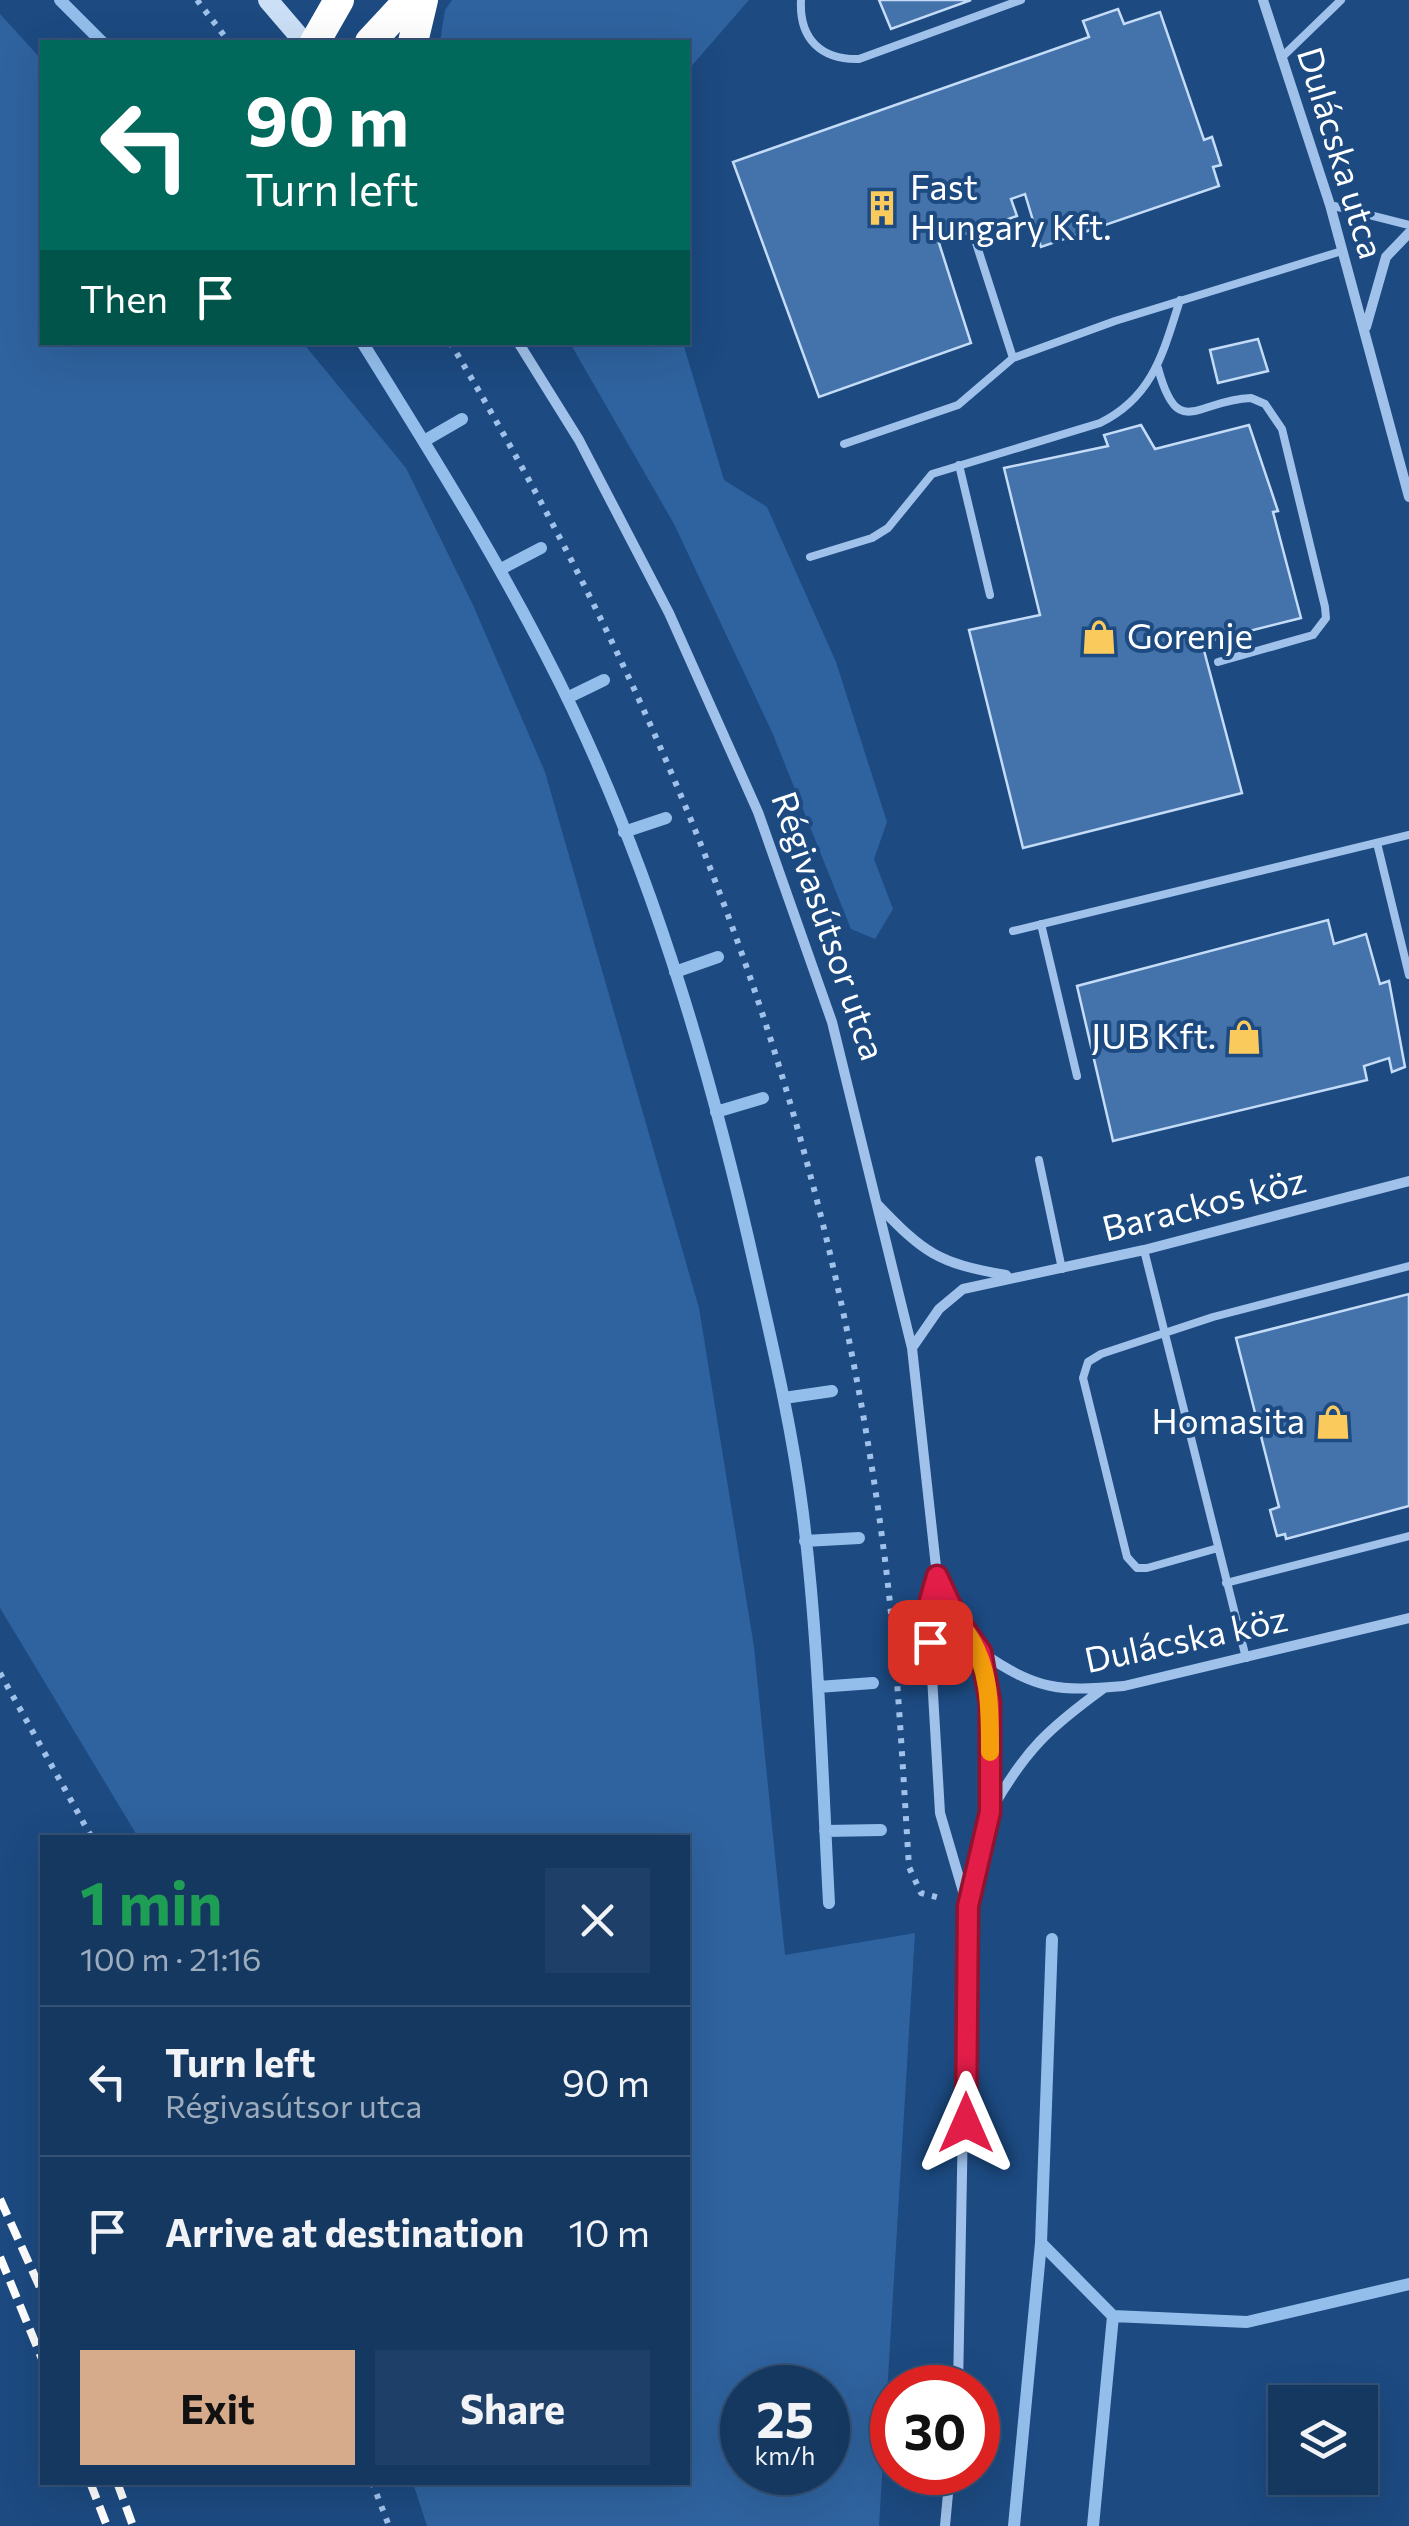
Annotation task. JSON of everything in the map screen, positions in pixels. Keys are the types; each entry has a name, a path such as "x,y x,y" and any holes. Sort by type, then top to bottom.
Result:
{"highway":[{"path":"316,40 339,0"},
{"path":"372,40 409,0"},
{"path":"413,40 422,0"}],"street":[{"path":"268,0 302,40"},
{"name":"Dulácska utca","path":"1264,0 1330,205 1409,496"},
{"path":"1365,333 1374,287 1386,257 1409,234"},
{"name":"Régivasútsor utca","path":"520,345 578,440 669,613 758,812 832,1022 912,1348 937,1576 956,1617 981,1652 990,1703 990,1812 968,1906 959,2365"},
{"name":"Barackos köz","path":"912,1348 939,1309 963,1289 1144,1250 1409,1181"},
{"name":"Barackos köz","path":"876,1203 930,1253 953,1266 1012,1276"},
{"name":"Régivasútsor utca","path":"937,1576 928,1608 940,1813 968,1906"},
{"name":"Dulácska köz","path":"981,1652 1024,1681 1052,1690 1105,1688 1409,1618"},
{"path":"990,1812 1020,1759 1062,1718 1105,1688"},
{"path":"945,2526 948,2495"}],"lane":[{"path":"801,0 804,27 813,45 838,60 859,59 1022,0"},
{"path":"1281,58 1341,0"},
{"path":"1330,205 1409,225"},
{"path":"976,243 1013,358"},
{"path":"844,444 958,405 1013,358 1180,300 1342,250"},
{"path":"810,557 872,538 888,528 932,474 1100,423 1124,411 1141,395 1158,368 1180,300"},
{"path":"1158,368 1167,400 1174,409 1188,413 1250,398 1274,414 1282,429 1325,607 1326,618 1313,635 1218,662"},
{"path":"958,465 990,595"},
{"path":"1013,930 1409,835"},
{"path":"1377,843 1409,975"},
{"path":"1041,924 1077,1076"},
{"path":"1039,1160 1062,1269"},
{"path":"1144,1250 1246,1658"},
{"path":"1218,1548 1137,1568 1124,1550 1084,1371 1101,1354 1166,1333 1409,1266"},
{"path":"1226,1583 1409,1536"}],"path":[{"path":"198,0 228,40"},
{"path":"452,345 545,507 650,718 750,973 825,1233 869,1448 898,1667 910,1868 921,1893 968,1906"},
{"path":"0,1672 90,1835"},
{"path":"373,2485 389,2526"}],"shaded area":[{"path":"452,0 749,0 690,68 690,40 440,40 445,10"},
{"path":"0,14 40,58 40,345 305,345 406,468 473,605 545,772 699,1308 754,1647 785,1955 915,1933 889,2365 870,2365 870,2495 881,2495 879,2526 427,2526 414,2485 690,2485 690,1835 137,1835 0,1608"},
{"path":"571,345 684,345 724,480 767,507 836,662 887,822 874,859 893,909 875,939 851,929 772,732 674,524"}],"building":[{"path":"879,0 971,0 891,29"},
{"name":"Fast Hungary Kft.","path":"1118,9 1124,24 1160,12 1204,140 1212,137 1221,165 1213,167 1219,186 1041,247 1025,194 1011,199 1017,216 939,243 971,343 819,397 733,162 1089,37 1083,21"},
{"path":"1258,339 1268,371 1218,383 1210,350"},
{"name":"Gorenje","path":"1141,425 1155,449 1249,425 1278,511 1273,512 1301,618 1202,643 1242,793 1023,848 969,630 1040,615 1004,468 1108,446 1104,435"},
{"name":"JUB Kft.","path":"1328,920 1334,944 1366,934 1380,984 1389,981 1405,1067 1392,1072 1389,1058 1364,1066 1367,1080 1113,1141 1077,986"},
{"name":"Homasita","path":"1409,1294 1409,1506 1286,1539 1285,1534 1277,1536 1270,1510 1279,1507 1236,1338"}],"waterway":[{"path":"60,0 100,40"},
{"path":"364,345 499,569 573,710 632,847 681,988 722,1132 757,1277 799,1484 816,1660 829,1903"},
{"path":"424,441 462,419"},
{"path":"501,569 541,548"},
{"path":"567,698 604,680"},
{"path":"624,832 666,818"},
{"path":"675,972 718,957"},
{"path":"716,1112 763,1098"},
{"path":"784,1398 832,1391"},
{"path":"805,1541 859,1538"},
{"path":"818,1687 873,1683"},
{"path":"825,1831 881,1830"},
{"path":"1014,2526 1041,2243 1052,1939"},
{"path":"1041,2243 1113,2316 1247,2322 1409,2284"},
{"path":"1093,2526 1113,2316"}],"railway":[{"path":"0,2199 40,2288"},
{"path":"0,2257 40,2354"},
{"path":"91,2485 107,2526"},
{"path":"118,2485 133,2526"}],"slow traffic":[{"path":"966,1632 981,1652 990,1703 990,1752"}],"place":[{"name":"Fast Hungary Kft.","path":"882,208"},
{"name":"Gorenje","path":"1099,637"},
{"name":"JUB Kft.","path":"1244,1037"},
{"name":"Homasita","path":"1333,1422"}],"route":[{"path":"930,1642 928,1608 937,1576 956,1617 981,1652 990,1703 990,1812 968,1906 966,2123"}]}
